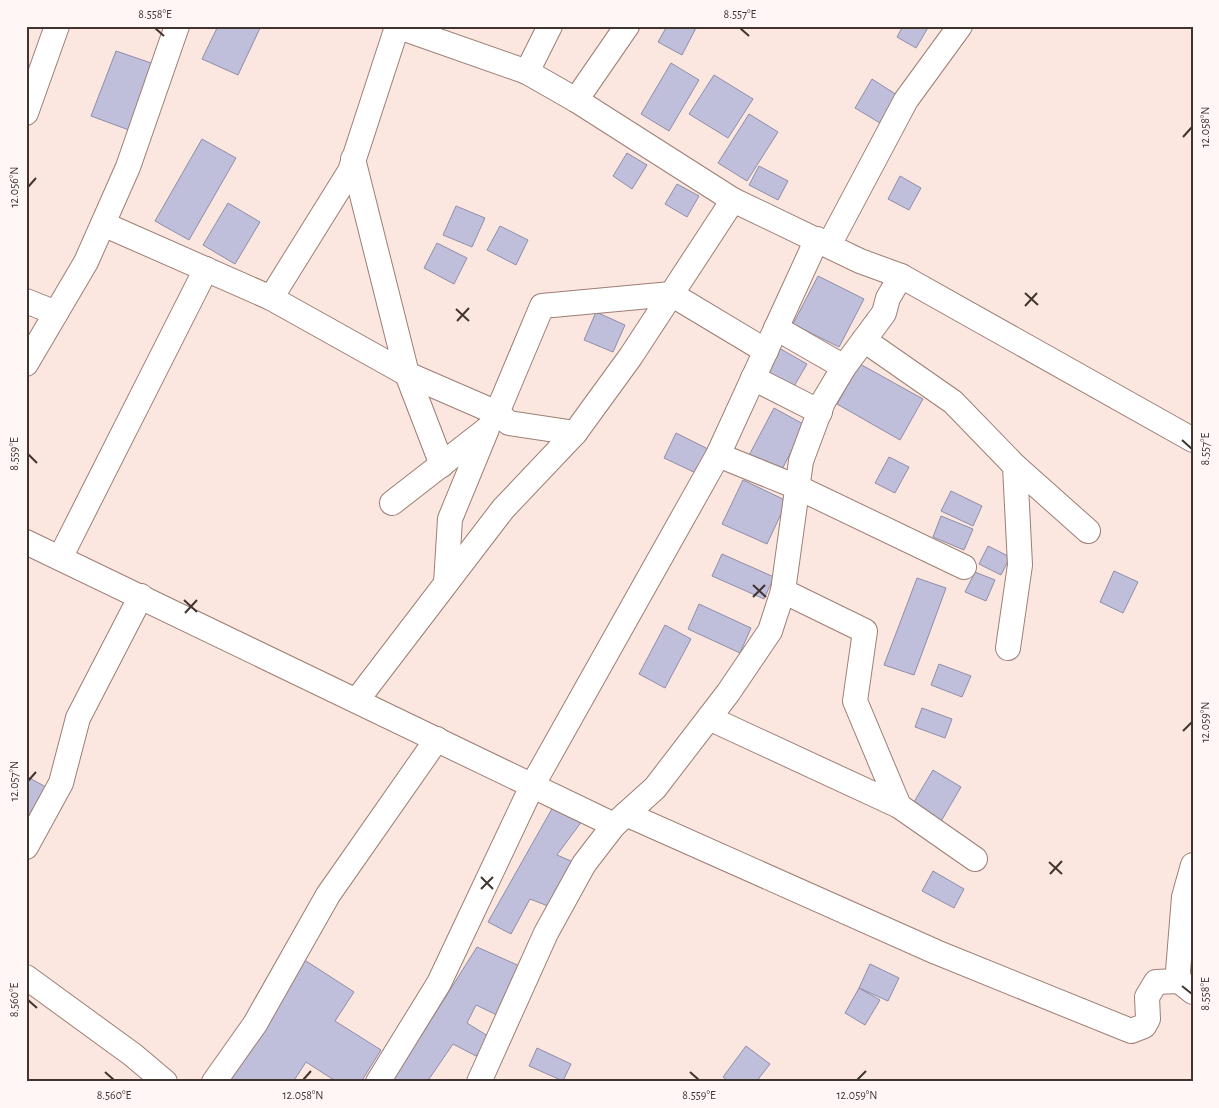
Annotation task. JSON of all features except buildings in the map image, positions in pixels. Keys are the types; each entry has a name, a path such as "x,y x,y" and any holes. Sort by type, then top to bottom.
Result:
{"street":[{"path":"26,113 57,26"},
{"path":"26,364 86,262 103,224 128,167 177,26"},
{"path":"271,298 350,171 397,26 527,72 576,100 733,200 860,261 901,276 1193,440"},
{"path":"527,72 550,26"},
{"path":"576,100 627,26"},
{"path":"378,1082 439,983 532,786 718,455 776,328 823,242 906,100 960,26"},
{"path":"353,159 407,374 442,464"},
{"path":"357,700 503,509 575,433 631,356 733,200"},
{"path":"103,224 271,298 497,422 575,433"},
{"path":"60,558 206,270"},
{"path":"479,1082 546,933 584,864 620,820 655,788 709,718 770,632 783,591 801,461 823,402 844,367 884,314 888,298 901,276"},
{"path":"446,583 450,519 497,422 542,306 671,294 766,351"},
{"path":"26,301 56,313"},
{"path":"776,328 844,367"},
{"path":"864,340 953,402 1015,466 1088,531"},
{"path":"753,378 820,412"},
{"path":"392,503 497,422"},
{"path":"718,455 797,487 964,566"},
{"path":"1008,648 1020,565 1015,466"},
{"path":"26,542 532,786 620,820 1131,1031 1144,1026 1148,1019 1147,997 1156,982 1186,986"},
{"path":"783,591 864,632 855,701 899,806"},
{"path":"26,847 61,783 78,718 141,596"},
{"path":"709,718 899,806 975,859"},
{"path":"214,1082 255,1024 328,895 437,739"},
{"path":"1186,986 1178,971 1184,897 1193,865"},
{"path":"26,977 134,1055 165,1082"}]}
